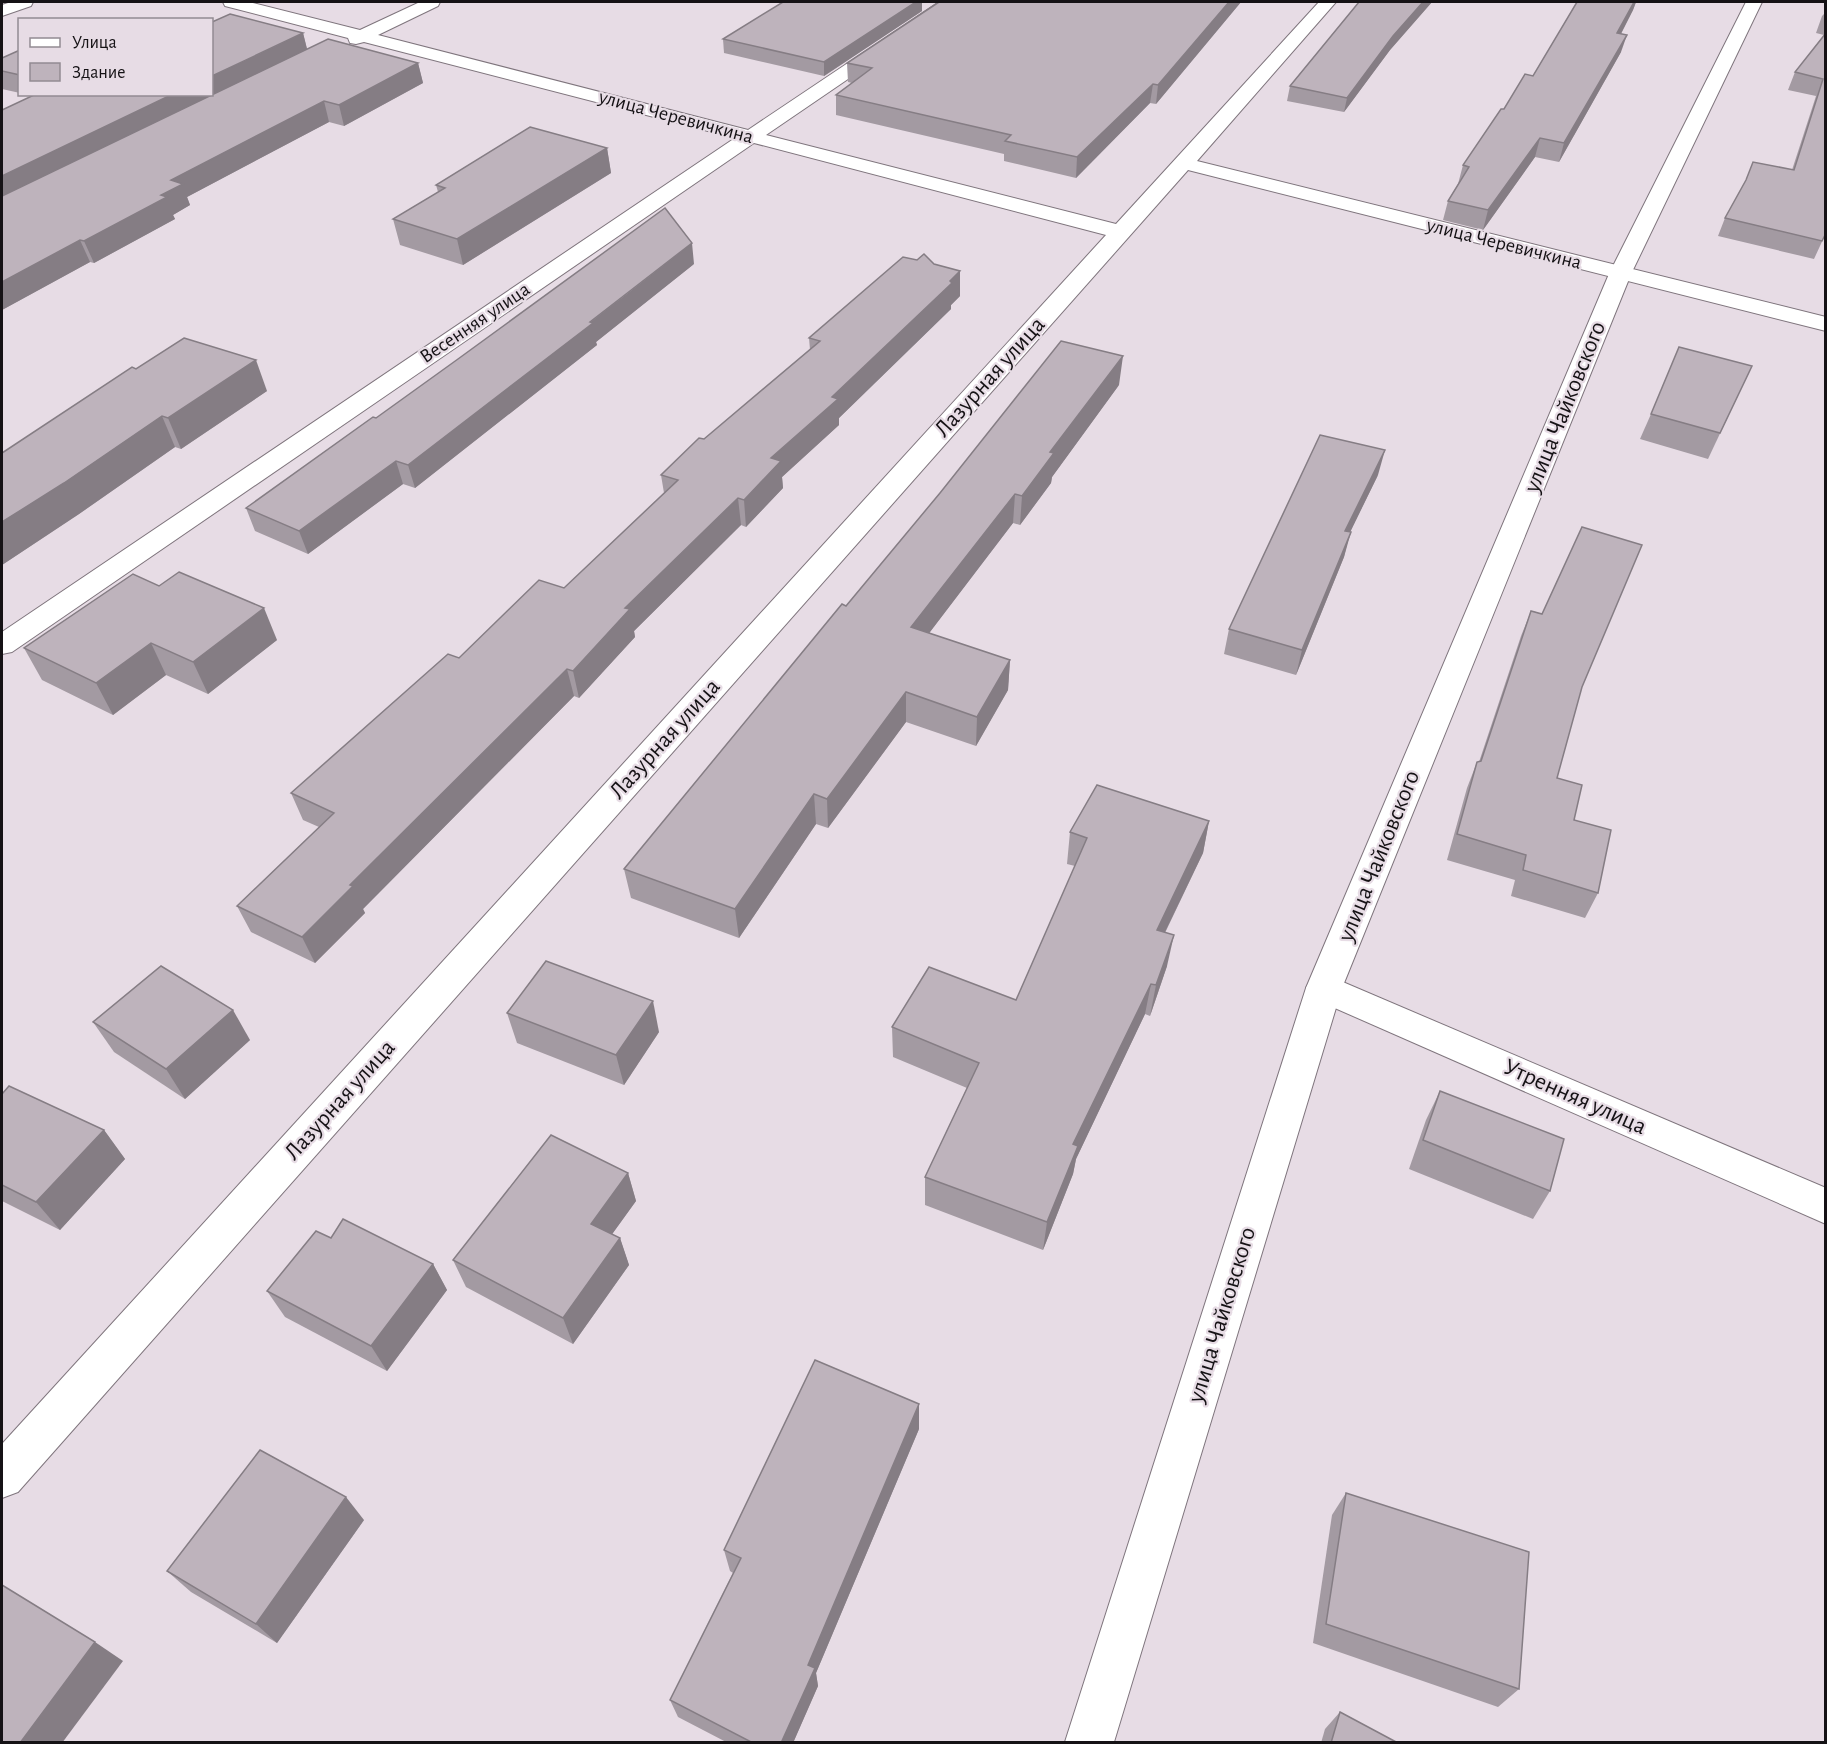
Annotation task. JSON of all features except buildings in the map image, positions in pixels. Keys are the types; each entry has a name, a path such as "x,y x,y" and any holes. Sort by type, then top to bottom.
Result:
{"street":[{"path":"2,11 25,2"},
{"name":"улица Черевичкина","path":"231,2 1120,232"},
{"path":"341,46 432,2"},
{"name":"Весенняя улица","path":"2,645 949,2"},
{"name":"Лазурная улица","path":"2,1476 1328,2"},
{"name":"улица Чайковского","path":"1089,1743 1324,988 1620,274 1754,2"},
{"name":"улица Черевичкина","path":"1182,163 1826,324"},
{"name":"Утренняя улица","path":"1324,988 1826,1207"}]}
